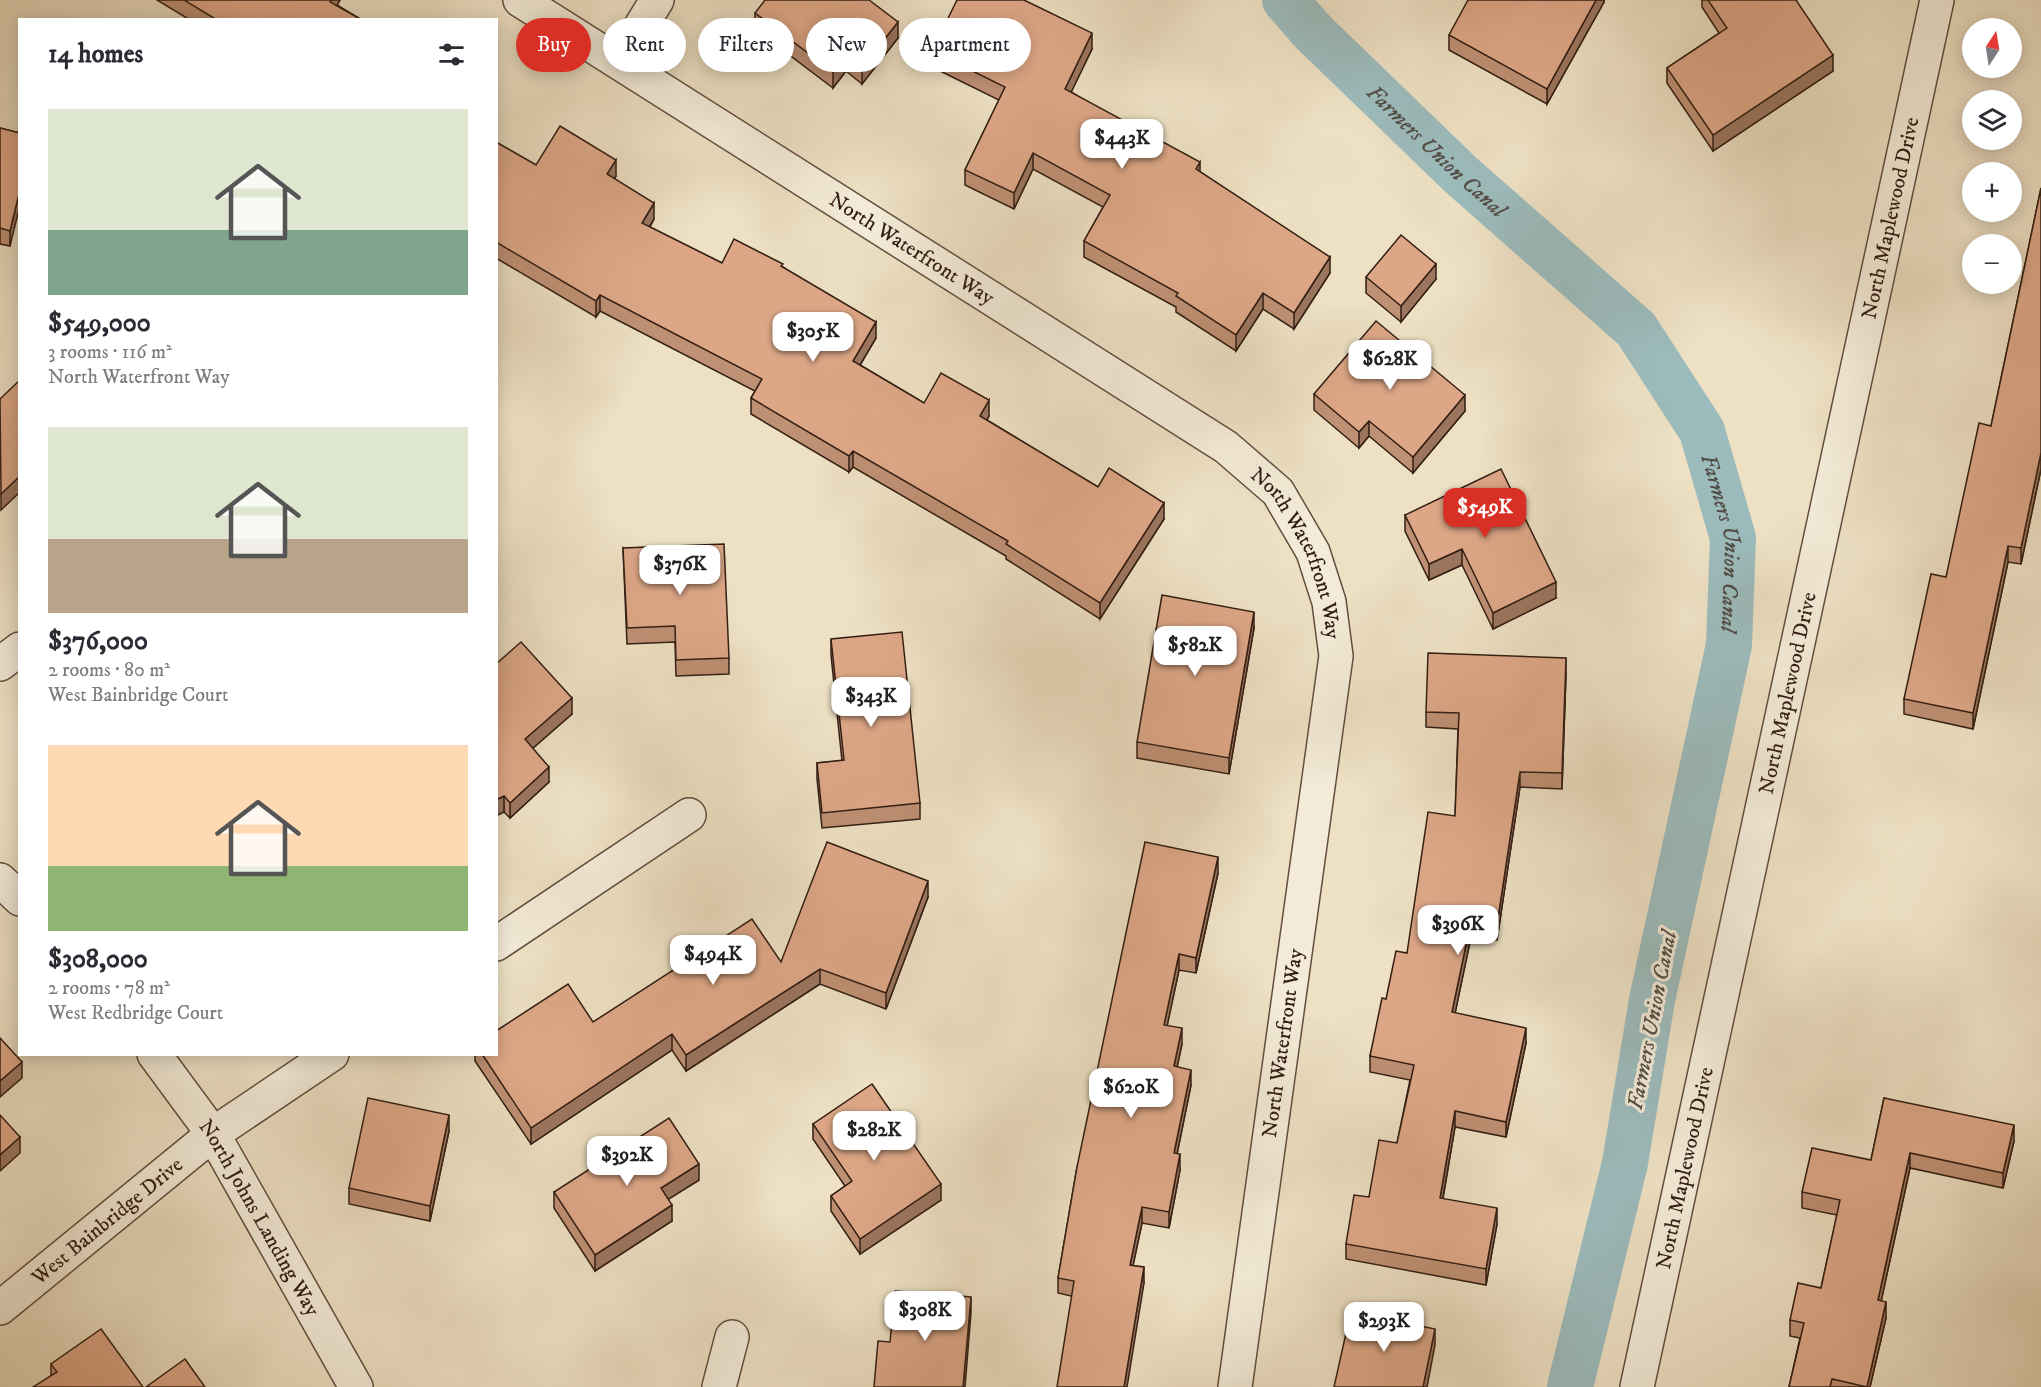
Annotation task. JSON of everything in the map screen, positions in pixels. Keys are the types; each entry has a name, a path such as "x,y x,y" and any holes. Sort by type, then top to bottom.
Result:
{"street":[{"name":"North Waterfront Way","path":"520,0 603,52"},
{"path":"646,18 657,0"},
{"name":"North Maplewood Drive","path":"1637,1387 1937,0"},
{"name":"North Waterfront Way","path":"635,72 1226,447 1278,492 1313,552 1329,602 1336,656 1235,1387"},
{"path":"0,664 18,651"},
{"path":"498,943 689,815"},
{"path":"0,880 18,897"},
{"name":"North Johns Landing Way","path":"155,1056 213,1134 356,1387"},
{"name":"West Bainbridge Drive","path":"0,1308 213,1134 329,1056"},
{"path":"719,1387 732,1336"}],"building":[{"path":"184,0 331,0 330,2 358,18 214,18"},
{"path":"765,0 869,0 898,22 887,36 887,18 806,18 806,52 794,42 794,18 762,18 755,13"},
{"path":"957,0 1024,0 1092,33 1065,89 1200,162 1196,169 1330,257 1294,313 1263,293 1236,335 1176,296 1178,293 1084,241 1110,195 1033,153 1014,193 965,170 1005,87 975,72 1031,72 1031,18 948,18"},
{"path":"1468,0 1596,0 1547,89 1449,35"},
{"path":"1708,0 1796,0 1833,55 1713,135 1667,68 1727,28"},
{"path":"560,126 616,160 607,174 654,203 642,223 722,263 734,239 783,264 781,266 876,322 853,361 924,403 941,373 989,400 980,416 1098,487 1109,468 1164,503 1100,603 1006,544 1008,541 853,451 849,456 751,398 762,379 600,295 596,301 498,243 498,143 536,165"},
{"path":"0,128 18,132 18,198 10,231 0,228"},
{"path":"2041,188 2041,453 2021,548 2008,546 1973,713 1904,699 1931,574 1946,577 1979,423 1991,426 2019,294 2022,294 2022,278"},
{"path":"1401,235 1436,264 1401,306 1366,277"},
{"path":"1376,321 1465,395 1413,457 1369,421 1359,432 1314,394"},
{"path":"18,382 18,478 1,494 0,399"},
{"path":"1501,469 1556,582 1493,613 1462,549 1429,564 1405,515"},
{"path":"724,544 729,658 676,660 675,626 627,628 623,548"},
{"path":"1162,595 1254,612 1229,758 1137,742"},
{"path":"902,632 920,803 822,813 817,763 844,760 831,639"},
{"path":"521,642 572,698 525,739 549,767 510,803 504,796 498,799 498,662"},
{"path":"1428,653 1566,658 1562,773 1520,772 1497,925 1471,921 1452,1012 1526,1028 1506,1122 1455,1111 1440,1198 1497,1208 1486,1269 1346,1244 1354,1195 1369,1197 1379,1140 1397,1143 1414,1065 1370,1056 1382,998 1386,999 1396,951 1407,953 1428,812 1455,816 1459,713 1426,712"},
{"path":"827,842 928,881 886,993 820,969 686,1055 672,1034 531,1128 483,1056 498,1056 498,1030 568,984 593,1022 752,919 781,962"},
{"path":"1145,842 1218,857 1196,958 1179,954 1164,1025 1182,1028 1174,1066 1191,1070 1174,1153 1180,1154 1169,1212 1142,1207 1130,1265 1144,1267 1124,1387 1057,1387 1074,1281 1058,1278 1077,1167"},
{"path":"0,1038 22,1062 0,1081"},
{"path":"872,1084 941,1184 860,1239 831,1196 852,1181 813,1124"},
{"path":"368,1098 449,1115 430,1206 349,1188"},
{"path":"1884,1098 2014,1125 2003,1173 1910,1153 1878,1300 1886,1302 1867,1387 1832,1379 1830,1387 1789,1387 1804,1323 1790,1320 1798,1283 1821,1288 1840,1200 1802,1192 1812,1148 1871,1160"},
{"path":"0,1115 20,1137 0,1155"},
{"path":"669,1118 699,1164 661,1188 672,1205 595,1255 554,1192"},
{"path":"895,1291 971,1297 963,1387 874,1387 878,1341 890,1342"},
{"path":"1351,1311 1435,1329 1423,1387 1334,1387"},
{"path":"101,1329 143,1387 33,1387 57,1372 51,1364"},
{"path":"185,1359 205,1387 146,1387"}],"waterway":[{"name":"Farmers Union Canal","path":"1285,0 1313,32 1461,175 1636,329 1702,431 1733,538 1729,645 1652,1000 1625,1163 1570,1387"}]}
